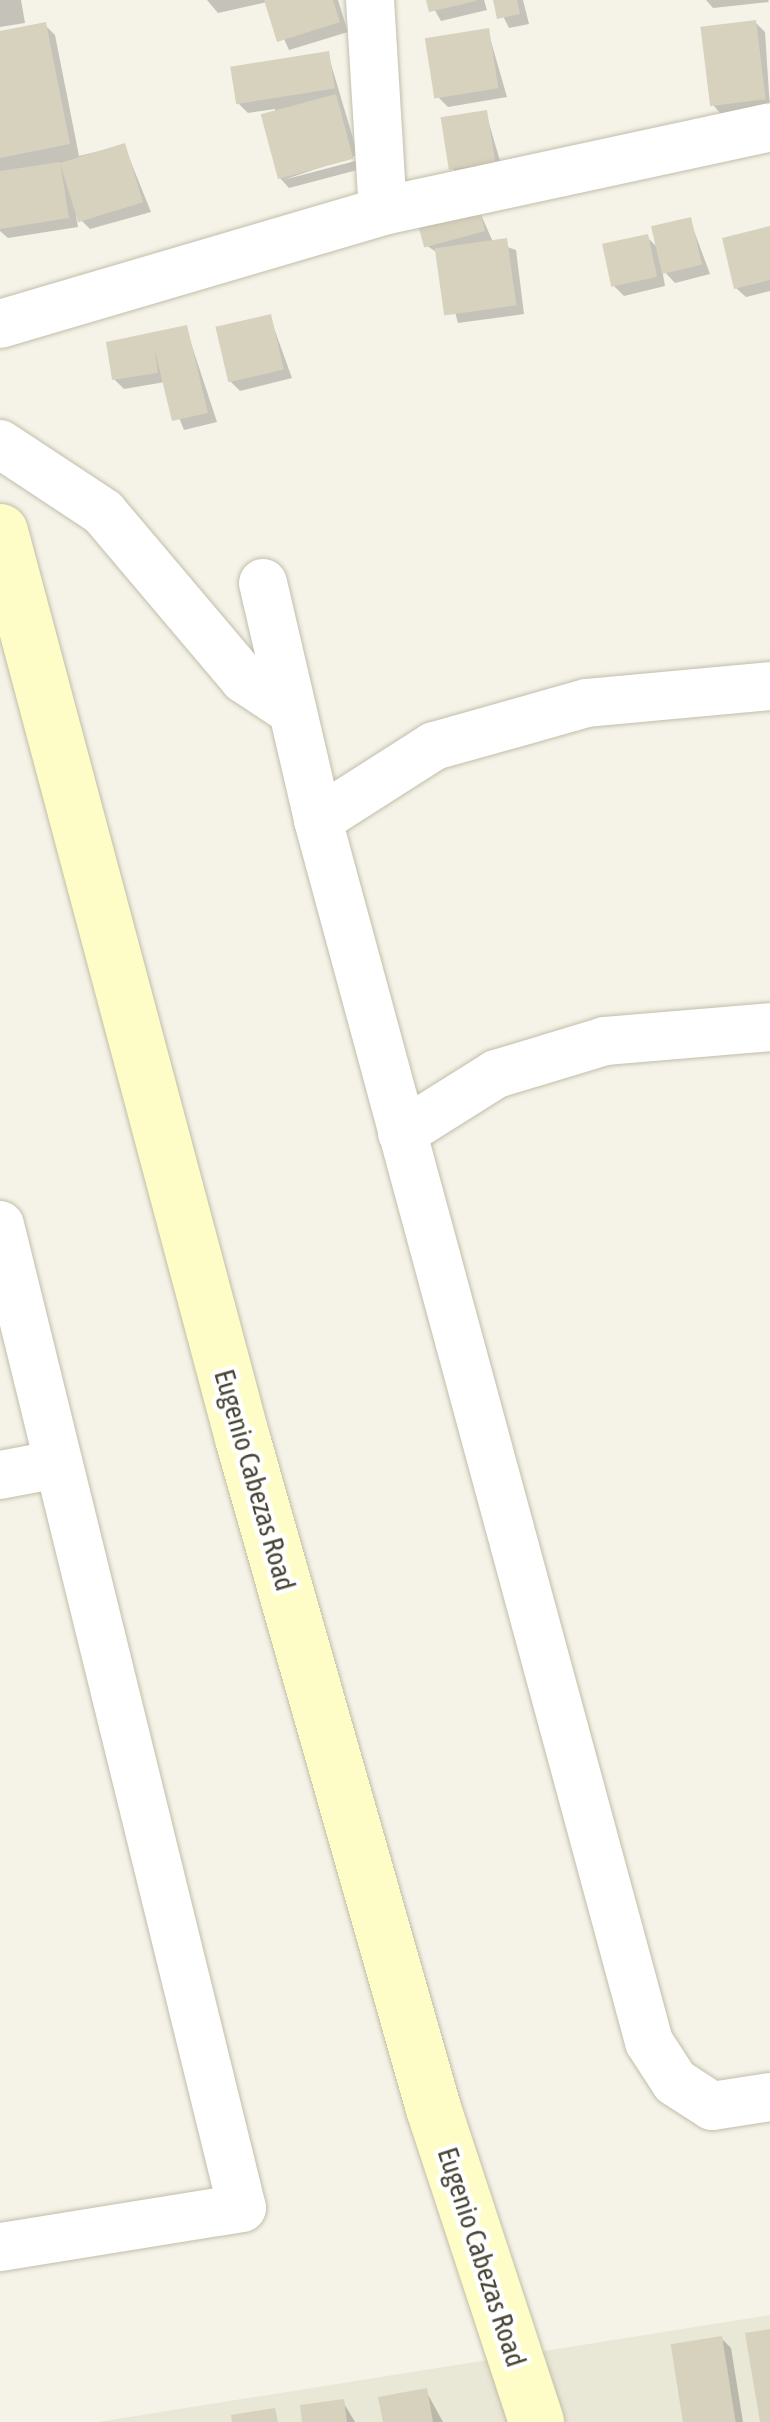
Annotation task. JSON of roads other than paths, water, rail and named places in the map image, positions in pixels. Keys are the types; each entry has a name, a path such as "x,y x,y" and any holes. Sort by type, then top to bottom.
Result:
{"street":[{"path":"370,0 384,211"},
{"path":"0,324 384,211 770,127"},
{"path":"0,444 103,512 244,679 288,708"},
{"name":"Eugenio Cabezas Road","path":"0,530 248,1458 433,2108 536,2422"},
{"path":"264,583 288,708 649,2042 675,2082 712,2106 770,2097"},
{"path":"318,820 434,746 587,702 770,686"},
{"path":"402,1133 496,1074 605,1042 770,1027"},
{"path":"0,1226 53,1464 242,2208 0,2246"},
{"path":"0,1475 53,1464"}]}
